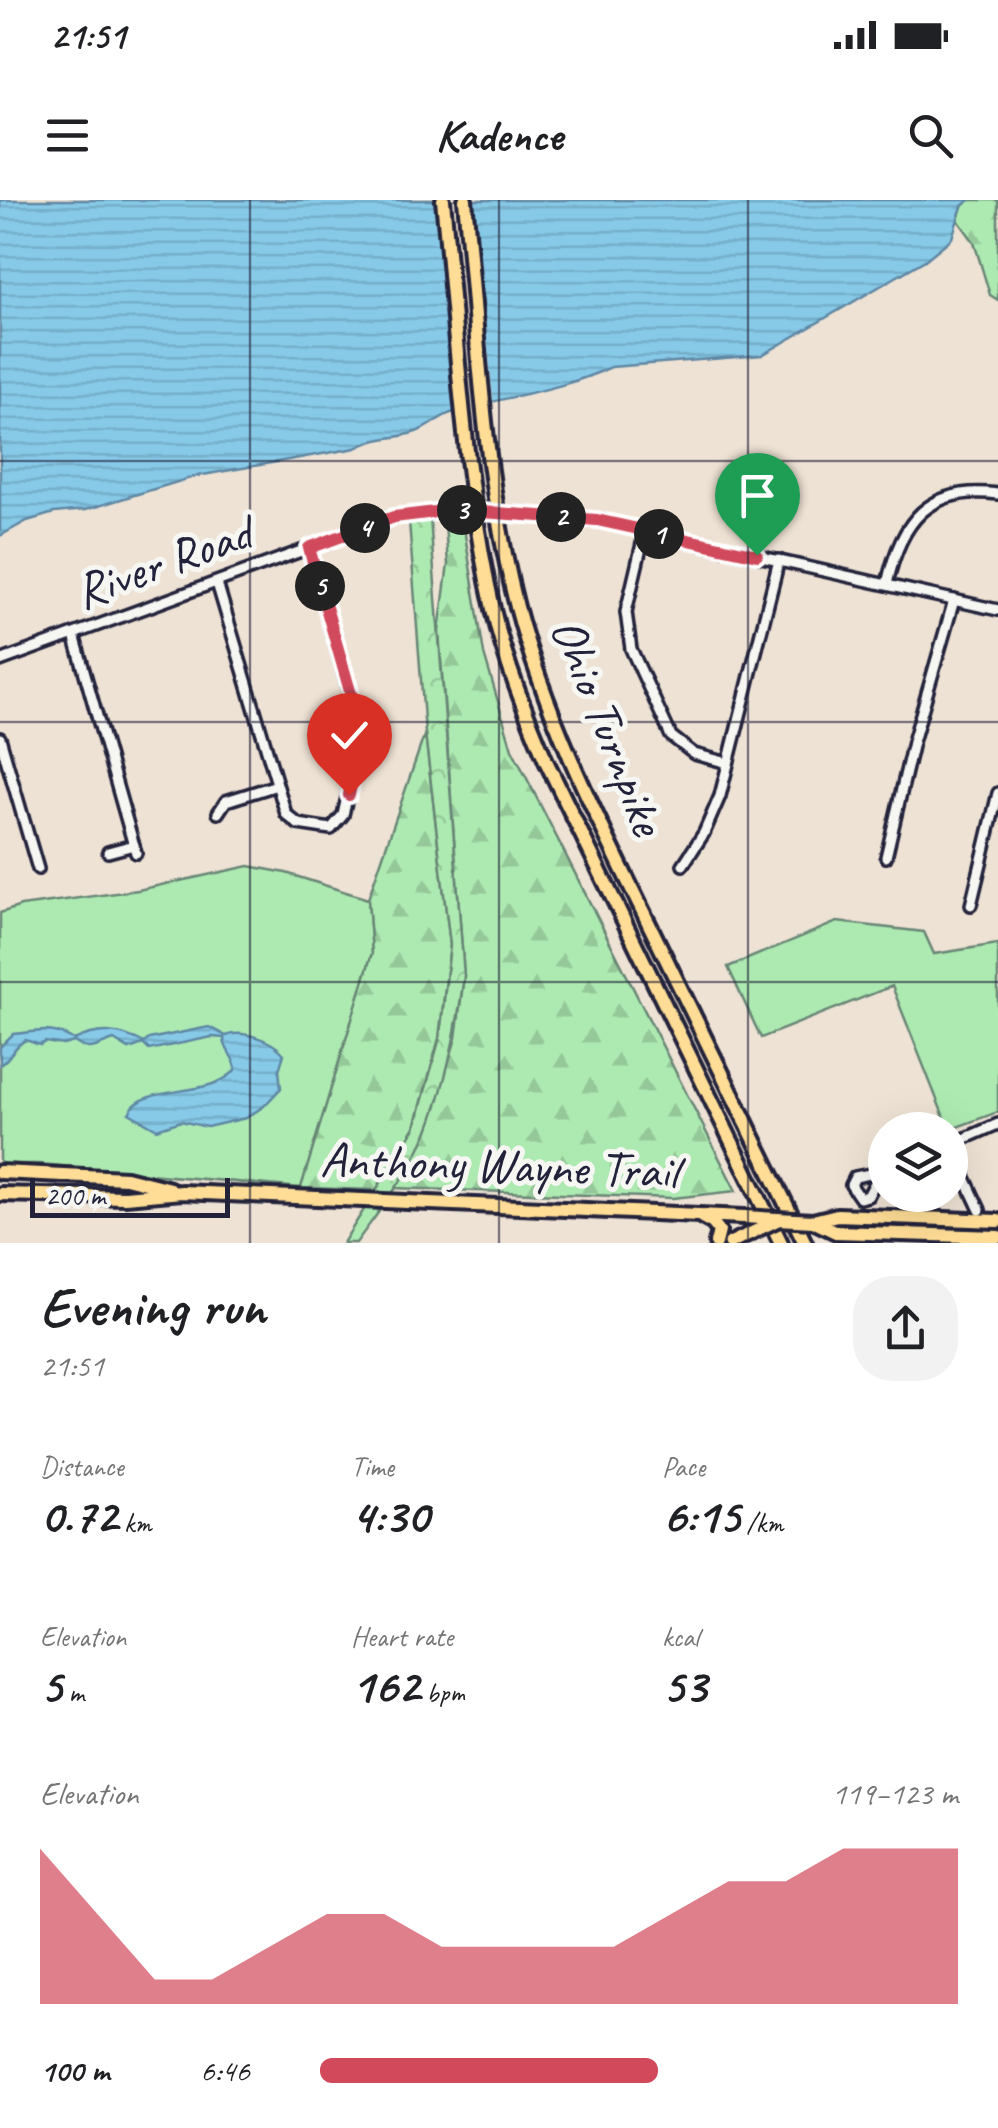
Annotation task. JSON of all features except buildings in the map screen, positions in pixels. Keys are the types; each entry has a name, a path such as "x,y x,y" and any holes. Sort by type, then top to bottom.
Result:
{"highway":[{"name":"Ohio Turnpike","path":"443,200 478,537 494,614 515,686 546,761 780,1243"},
{"name":"Ohio Turnpike","path":"465,200 488,436 517,605 537,673 566,748 805,1243"},
{"name":"Anthony Wayne Trail","path":"0,1172 126,1178 182,1192"},
{"name":"Anthony Wayne Trail","path":"0,1194 125,1197 182,1192 813,1221 837,1215 998,1218"},
{"path":"980,1210 998,1218"},
{"path":"696,1214 714,1223 719,1231 716,1243"},
{"name":"Anthony Wayne Trail","path":"813,1221 836,1232 998,1237"}],"main road":[{"path":"730,1243 778,1220"}],"street":[{"path":"886,584 900,537 925,509 950,496 998,493"},
{"name":"River Road","path":"0,661 394,517 452,510 597,520 998,610"},
{"path":"645,531 626,612 631,648 671,736 694,754 728,763"},
{"path":"217,583 286,814 308,827 330,829 344,815 361,736 309,548"},
{"path":"683,865 704,833 720,796 779,560"},
{"path":"886,858 954,600"},
{"path":"74,634 135,848 108,852"},
{"path":"0,738 38,870"},
{"path":"218,813 226,801 277,785"},
{"path":"971,905 998,793"},
{"path":"968,1138 998,1124"},
{"path":"968,1190 980,1210"},
{"path":"966,1220 972,1210 971,1197"}],"green space":[{"path":"970,200 998,200 998,300 990,295 974,242 958,220 962,206"},
{"path":"430,517 464,976 450,1056 427,1133 404,1176 356,1243 343,1243 415,1128 440,1037 450,945 425,733 409,521"},
{"path":"463,522 484,654 512,749 736,1191 673,1198 395,1188 427,1133 456,1038 464,976 439,631 448,564 445,524"},
{"path":"425,733 450,945 439,1038 415,1127 376,1190 301,1188 372,953 368,899"},
{"path":"249,866 286,873 368,899 372,953 301,1188 40,1164 0,1164 0,913"},
{"path":"837,922 924,932 934,954 998,944 998,1112 968,1123 968,1112 942,1112 892,986 761,1038 728,967"}],"water":[{"path":"0,200 970,200 962,206 952,238 925,260 762,355 611,367 572,382 451,413 408,434 356,448 197,476 85,510 27,521 0,536"},
{"path":"209,1027 226,1036 256,1037 284,1054 279,1070 281,1088 246,1118 207,1127 181,1121 157,1129 129,1113 149,1097 225,1079 236,1069 224,1038 149,1050 143,1044 129,1049 114,1040 90,1048 74,1042 40,1045 26,1040 0,1065 0,1047 13,1034 51,1031 74,1040 110,1032 144,1043"}],"pier":[{"path":"435,200 473,200 494,409 458,417"}],"route":[{"path":"349,795 361,736 309,548 394,517 452,510 597,520 757,555"}]}
